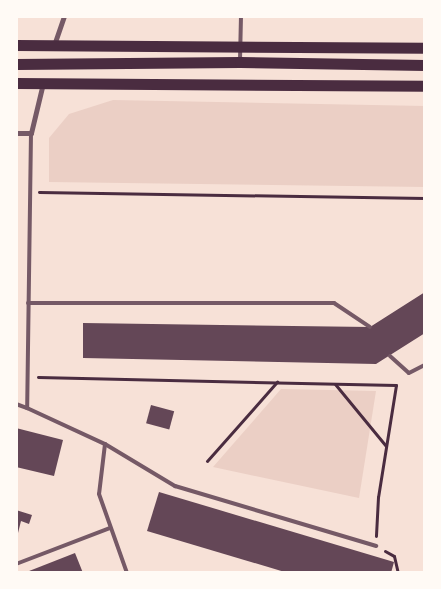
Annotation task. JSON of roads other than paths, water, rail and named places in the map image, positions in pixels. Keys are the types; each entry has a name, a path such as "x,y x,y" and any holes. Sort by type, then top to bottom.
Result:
{"main road":[{"path":"16,45 425,48"},
{"path":"43,83 54,45"},
{"path":"16,64 240,62 425,65"},
{"path":"16,82 425,86"}],"street":[{"path":"54,45 64,16"},
{"path":"16,133 31,133 43,83"}],"lane":[{"path":"240,62 241,16"},
{"path":"27,408 31,133"},
{"path":"28,303 334,303 370,327"},
{"path":"390,356 409,373 425,365"},
{"path":"16,404 105,444 175,486 376,546"},
{"path":"105,444 99,494 127,573"},
{"path":"16,564 110,528"}]}
